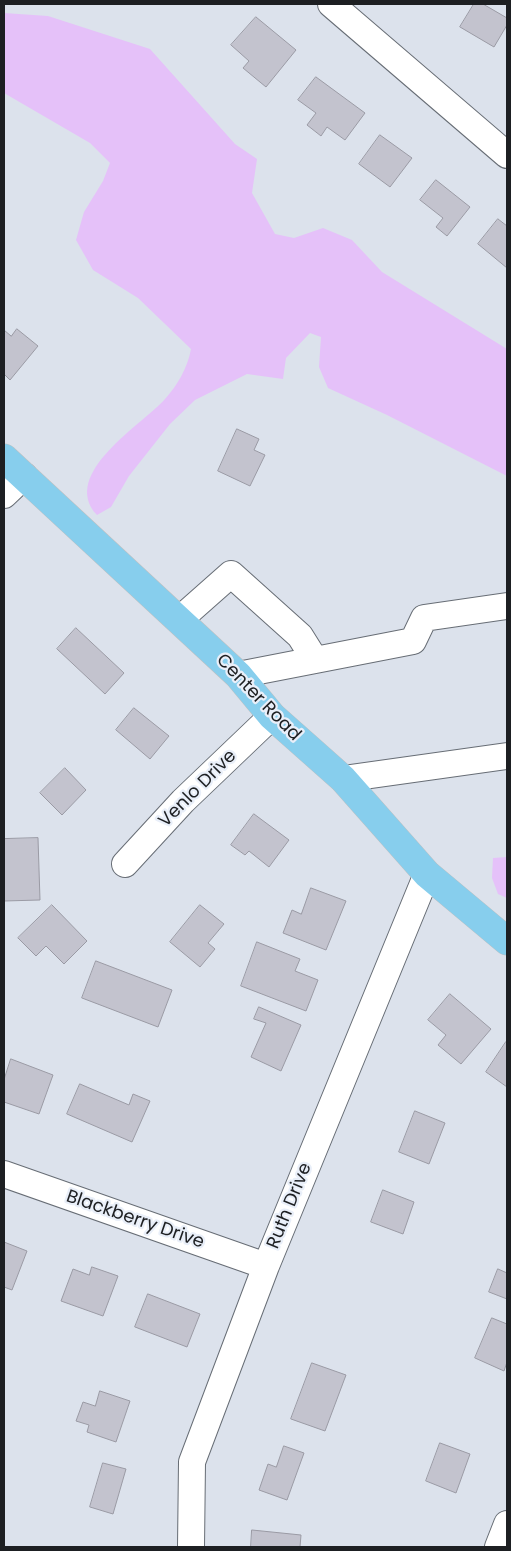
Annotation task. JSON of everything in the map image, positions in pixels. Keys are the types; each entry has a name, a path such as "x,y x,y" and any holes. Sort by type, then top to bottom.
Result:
{"main road":[{"name":"Center Road","path":"4,458 238,675 272,716 343,779 428,874 507,942"}],"street":[{"path":"331,4 507,155"},
{"path":"4,495 24,476"},
{"path":"179,620 231,574 300,636 316,660"},
{"path":"238,675 413,642 424,618 507,606"},
{"name":"Venlo Drive","path":"125,864 183,802 272,716"},
{"path":"343,779 507,756"},
{"name":"Ruth Drive","path":"191,1547 192,1462 266,1266 428,874"},
{"name":"Blackberry Drive","path":"4,1174 266,1266"},
{"path":"498,1547 507,1524"}],"shaded area":[{"path":"4,13 48,16 150,49 235,144 257,159 252,193 275,234 294,238 323,228 352,240 382,272 507,349 507,476 387,415 328,388 319,367 321,337 310,333 286,358 283,379 247,374 195,400 170,424 129,476 111,507 97,515 88,499 88,483 96,467 124,436 165,399 185,369 191,349 138,298 93,270 76,240 84,212 103,181 110,163 90,143 4,93"},
{"path":"507,857 507,898 498,894 492,878 493,858"}],"building":[{"path":"474,4 483,4 507,18 507,25 494,47 460,27"},
{"path":"256,17 296,50 266,87 243,68 249,61 231,45"},
{"path":"316,77 365,113 345,140 327,127 321,136 307,125 316,113 298,100"},
{"path":"380,135 412,158 390,187 359,164"},
{"path":"436,180 470,207 447,236 436,227 443,218 420,200"},
{"path":"498,219 507,226 507,268 478,244"},
{"path":"17,329 38,346 10,380 4,374 4,330 11,336"},
{"path":"237,429 259,439 254,450 265,455 250,486 218,471"},
{"path":"76,628 124,673 105,694 57,649"},
{"path":"134,708 169,736 150,759 116,730"},
{"path":"65,768 86,790 62,815 40,793"},
{"path":"254,814 289,840 269,867 249,851 245,855 231,845"},
{"path":"38,838 40,900 4,901 4,839"},
{"path":"311,888 346,901 326,950 283,933 292,910 301,914"},
{"path":"52,905 87,941 64,964 46,946 36,956 18,938"},
{"path":"200,905 224,924 208,943 215,949 200,967 170,942"},
{"path":"257,942 300,959 295,971 318,980 306,1011 241,986"},
{"path":"96,961 172,990 158,1027 82,998"},
{"path":"450,994 491,1029 461,1064 438,1045 446,1035 428,1020"},
{"path":"259,1007 301,1025 281,1071 251,1057 266,1023 254,1019"},
{"path":"507,1043 507,1087 486,1072"},
{"path":"11,1059 53,1075 39,1114 4,1102 4,1080"},
{"path":"80,1084 129,1105 133,1094 150,1101 132,1142 67,1114"},
{"path":"415,1111 445,1123 429,1164 399,1152"},
{"path":"383,1190 414,1202 403,1234 371,1222"},
{"path":"4,1242 27,1251 12,1290 4,1287"},
{"path":"92,1267 118,1276 103,1316 61,1301 73,1269 89,1275"},
{"path":"498,1269 507,1273 507,1299 489,1292"},
{"path":"148,1294 200,1314 187,1347 135,1327"},
{"path":"492,1318 507,1324 507,1362 504,1371 475,1358"},
{"path":"312,1363 346,1375 325,1431 291,1419"},
{"path":"100,1391 130,1401 116,1442 87,1432 89,1425 76,1421 83,1402 95,1406"},
{"path":"440,1443 470,1454 456,1493 426,1481"},
{"path":"284,1446 304,1453 287,1500 259,1490 268,1464 276,1467"},
{"path":"103,1463 126,1469 113,1514 90,1507"},
{"path":"252,1530 301,1535 300,1547 251,1547"}]}
